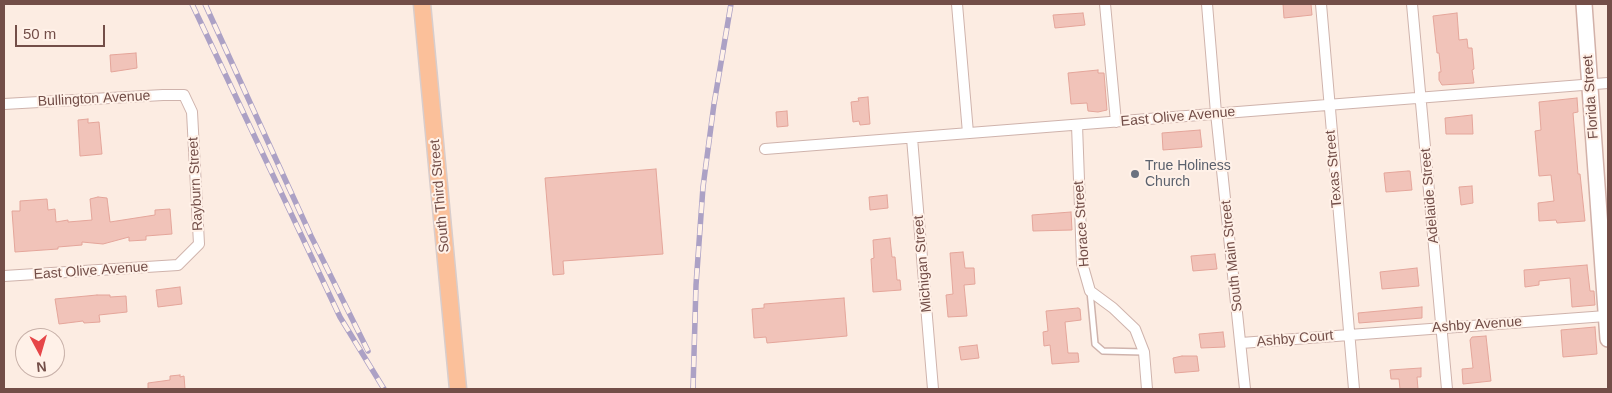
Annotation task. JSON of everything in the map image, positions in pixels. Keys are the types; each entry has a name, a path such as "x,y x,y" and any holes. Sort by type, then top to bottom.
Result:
{"main road":[{"name":"South Third Street","path":"422,4 458,389"},
{"name":"Florida Street","path":"1584,4 1608,339"}],"street":[{"path":"957,4 968,133"},
{"path":"1105,4 1116,122"},
{"name":"South Main Street","path":"1207,4 1216,113 1245,389"},
{"name":"Texas Street","path":"1321,4 1354,389"},
{"name":"Adelaide Street","path":"1412,4 1446,389"},
{"name":"East Olive Avenue","path":"765,150 1608,83"},
{"name":"Bullington Avenue","path":"4,104 184,95"},
{"name":"Rayburn Street","path":"178,265 199,244 192,112 184,95"},
{"name":"Horace Street","path":"1077,125 1082,263 1090,291"},
{"name":"Michigan Street","path":"912,138 933,389"},
{"name":"East Olive Avenue","path":"4,276 178,265"},
{"path":"1090,291 1114,308 1135,329 1144,352 1147,389"},
{"name":"Ashby Avenue","path":"1349,334 1606,316"},
{"name":"Ashby Court","path":"1241,343 1349,334"}],"lane":[{"path":"1090,291 1095,344 1103,351 1144,352"}],"building":[{"path":"1283,4 1311,4 1312,15 1284,18"},
{"path":"1083,13 1085,25 1055,28 1053,15"},
{"path":"1457,13 1459,40 1467,39 1468,48 1472,48 1474,83 1442,85 1439,80 1439,72 1441,72 1433,16"},
{"path":"136,53 137,68 111,72 110,55"},
{"path":"1098,70 1098,73 1104,73 1107,110 1098,112 1088,111 1087,103 1071,104 1068,73"},
{"path":"868,97 870,124 860,125 859,121 853,122 851,102 859,101 858,98"},
{"path":"1577,98 1578,112 1573,113 1578,174 1580,174 1585,221 1557,223 1556,220 1539,221 1538,203 1554,201 1551,175 1539,176 1535,131 1541,130 1539,102"},
{"path":"787,111 788,126 777,127 776,112"},
{"path":"1472,115 1473,134 1446,134 1445,118"},
{"path":"88,119 88,123 99,122 102,154 80,156 78,120"},
{"path":"1200,130 1202,147 1163,150 1162,133"},
{"path":"656,169 663,254 563,261 564,274 553,275 545,178"},
{"path":"1410,171 1412,190 1386,192 1384,173"},
{"path":"1472,186 1473,203 1461,205 1459,187"},
{"path":"887,195 888,208 870,210 869,197"},
{"path":"98,197 107,198 110,222 155,215 155,210 170,209 172,234 146,236 146,240 129,241 129,237 103,244 82,242 82,245 58,247 58,249 15,252 12,211 20,211 20,201 47,199 48,210 55,209 56,222 68,220 68,222 92,220 90,199"},
{"path":"1071,212 1072,230 1033,231 1032,215"},
{"path":"890,238 892,257 895,257 897,280 900,280 901,290 873,292 871,259 874,258 873,240"},
{"path":"963,252 965,268 974,268 975,284 964,285 967,316 948,317 946,295 953,294 950,253"},
{"path":"1215,254 1217,269 1193,271 1191,256"},
{"path":"1587,265 1590,291 1594,291 1595,305 1572,307 1570,278 1539,281 1539,285 1525,287 1524,270"},
{"path":"1417,268 1419,286 1382,289 1380,272"},
{"path":"180,287 182,304 158,307 156,290"},
{"path":"110,295 110,297 126,296 127,312 99,315 100,322 84,323 83,321 59,324 55,299"},
{"path":"844,298 847,336 767,343 766,337 754,338 752,309 764,308 764,304"},
{"path":"1422,307 1422,318 1359,323 1358,313"},
{"path":"1080,309 1081,320 1065,322 1068,353 1078,353 1079,362 1052,364 1050,345 1044,346 1043,332 1048,331 1046,311"},
{"path":"1595,327 1597,354 1563,357 1561,330"},
{"path":"1223,332 1225,347 1201,348 1199,334"},
{"path":"1486,336 1491,381 1463,384 1462,369 1473,368 1470,340 1472,337"},
{"path":"977,345 979,358 961,360 959,347"},
{"path":"1197,356 1199,371 1175,373 1173,358"},
{"path":"1421,368 1421,377 1417,377 1418,389 1400,389 1399,379 1391,379 1390,370"},
{"path":"180,375 180,377 184,376 185,389 148,389 148,383 170,380 170,376"}],"railway":[{"path":"192,4 340,317 384,389"},
{"path":"205,4 311,236 368,351"},
{"path":"693,389 696,285 703,187 714,104 731,4"}],"place":[{"name":"True Holiness Church","path":"1135,174"}]}
